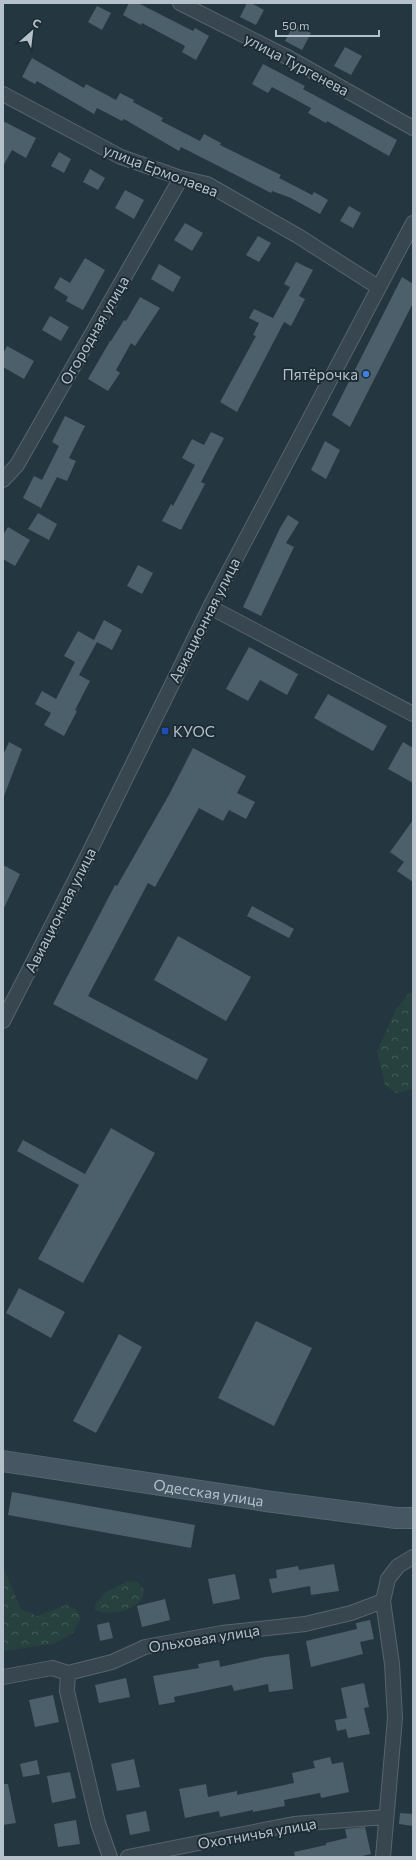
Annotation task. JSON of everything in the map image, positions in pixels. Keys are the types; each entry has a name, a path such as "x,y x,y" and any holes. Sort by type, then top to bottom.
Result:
{"main road":[{"name":"Одесская улица","path":"4,1461 266,1501 396,1518 413,1518"}],"street":[{"name":"улица Тургенева","path":"180,3 289,58 413,128"},
{"name":"улица Ермолаева","path":"3,94 121,157 181,178 207,184 298,236 378,287"},
{"name":"Огородная улица","path":"3,480 17,465 181,178"},
{"name":"Авиационная улица","path":"3,1022 210,607 413,223"},
{"path":"210,607 413,714"},
{"path":"383,1857 395,1718 392,1664 383,1601 388,1579 398,1566 413,1557"},
{"name":"Ольховая улица","path":"3,1676 52,1668 68,1673 112,1662 145,1647 222,1633 305,1624 351,1613 383,1601"},
{"path":"68,1673 67,1692 98,1823 110,1857"},
{"name":"Охотничья улица","path":"128,1857 294,1824 386,1817"}],"green space":[{"path":"413,992 413,1089 396,1093 385,1085 377,1052 396,1009 409,993"},
{"path":"3,1567 21,1609 37,1616 66,1605 75,1609 81,1617 73,1633 54,1644 3,1651"},
{"path":"127,1581 138,1582 144,1590 142,1599 137,1604 126,1610 113,1613 95,1610 95,1604 105,1593"}],"building":[{"path":"129,3 138,3 193,31 195,28 209,36 196,60 182,52 185,46 142,23 141,25 123,15"},
{"path":"247,3 251,3 264,10 256,25 240,17"},
{"path":"97,6 111,13 102,30 88,22"},
{"path":"294,24 311,33 302,50 285,41"},
{"path":"345,47 362,56 351,75 334,66"},
{"path":"32,58 84,88 86,84 116,100 120,93 134,100 133,102 163,118 161,121 200,141 204,134 221,143 220,145 281,175 279,178 312,195 314,192 328,200 320,214 291,198 272,191 271,193 181,147 179,151 124,119 122,121 97,108 94,114 37,81 35,84 22,77"},
{"path":"263,64 305,86 303,89 397,140 389,156 327,121 326,123 308,113 311,108 272,87 268,93 252,84"},
{"path":"3,121 36,138 26,158 12,150 3,166"},
{"path":"59,152 71,159 64,173 51,166"},
{"path":"90,169 105,178 98,190 83,182"},
{"path":"125,190 144,200 134,219 115,208"},
{"path":"349,206 361,213 353,228 340,221"},
{"path":"185,223 203,233 192,251 174,240"},
{"path":"258,236 271,243 259,262 246,255"},
{"path":"85,258 105,270 83,310 66,301 68,297 54,288 60,277 70,283"},
{"path":"296,262 313,270 299,296 305,299 291,326 284,322 237,412 220,402 256,336 253,335 259,323 249,318 254,309 273,318 290,287 284,284"},
{"path":"159,264 181,277 173,292 151,279"},
{"path":"402,277 413,284 413,303 350,427 332,415"},
{"path":"140,297 160,308 135,346 131,343 116,370 120,373 108,391 88,379 110,341 124,320 126,321"},
{"path":"50,316 69,327 61,341 42,330"},
{"path":"7,346 34,361 24,379 3,367 3,354"},
{"path":"65,416 85,426 69,458 76,461 67,481 57,477 41,508 23,498 34,476 42,480 59,446 52,442"},
{"path":"211,432 224,438 201,482 205,484 181,530 162,521 171,504 173,506 195,465 182,458 192,439 204,445"},
{"path":"325,441 340,450 326,479 311,470"},
{"path":"38,513 57,524 49,540 28,529"},
{"path":"288,515 299,522 286,543 294,547 261,616 243,607 280,528"},
{"path":"8,527 30,540 15,566 3,559 3,535"},
{"path":"138,565 153,573 142,594 127,586"},
{"path":"104,620 122,630 112,650 97,642 79,675 90,681 64,736 44,725 51,713 35,704 42,691 56,699 75,662 64,656 78,631 94,640"},
{"path":"249,647 298,674 287,695 260,680 248,701 226,689"},
{"path":"328,694 387,726 373,751 314,718"},
{"path":"9,742 22,749 4,796 3,755"},
{"path":"403,742 413,748 413,783 388,769"},
{"path":"193,748 246,776 237,793 255,802 246,819 229,810 223,821 199,808 155,887 148,883 88,996 208,1059 197,1080 53,1004 115,885 117,886 170,793"},
{"path":"413,820 413,882 397,871 404,862 390,852"},
{"path":"3,865 20,874 3,910"},
{"path":"252,906 294,929 289,938 247,916"},
{"path":"178,936 251,977 226,1021 154,980"},
{"path":"111,1128 155,1153 83,1283 38,1259 79,1185 17,1151 23,1140 85,1174"},
{"path":"19,1288 65,1312 51,1338 6,1313"},
{"path":"256,1321 312,1348 274,1426 218,1398"},
{"path":"119,1334 142,1347 96,1433 73,1421"},
{"path":"12,1492 195,1525 191,1548 8,1515"},
{"path":"334,1564 339,1591 311,1595 310,1586 272,1593 269,1579 277,1578 276,1570 298,1566 299,1570"},
{"path":"235,1574 240,1599 213,1604 208,1579"},
{"path":"165,1599 170,1620 142,1627 137,1606"},
{"path":"370,1620 374,1639 360,1642 363,1654 311,1667 306,1641 357,1629 356,1623"},
{"path":"109,1622 113,1638 100,1641 97,1625"},
{"path":"289,1654 293,1689 269,1692 268,1684 234,1691 232,1685 174,1697 175,1702 159,1705 153,1676 199,1668 198,1664 219,1660 220,1667 265,1657"},
{"path":"126,1678 130,1697 99,1703 95,1685"},
{"path":"364,1683 369,1707 364,1708 370,1734 348,1738 346,1729 337,1731 335,1720 347,1718 341,1688"},
{"path":"53,1695 59,1722 35,1727 29,1700"},
{"path":"330,1757 332,1764 343,1762 349,1792 321,1798 320,1793 284,1800 285,1806 253,1812 253,1810 220,1817 219,1811 185,1818 179,1789 206,1784 208,1797 237,1791 237,1795 294,1783 292,1773 315,1768 313,1761"},
{"path":"134,1759 140,1787 117,1791 111,1764"},
{"path":"37,1760 40,1774 23,1777 20,1764"},
{"path":"70,1772 76,1798 52,1803 47,1776"},
{"path":"3,1784 8,1784 16,1823 3,1825"},
{"path":"146,1811 150,1831 130,1835 126,1815"},
{"path":"400,1813 413,1814 413,1826 399,1824"},
{"path":"76,1820 80,1844 58,1847 54,1824"},
{"path":"365,1827 371,1854 358,1857 295,1857 294,1852 326,1845 326,1843 347,1838 345,1829"}],"place":[{"name":"Пятёрочка","path":"366,374"},
{"name":"КУОС","path":"165,731"}]}
